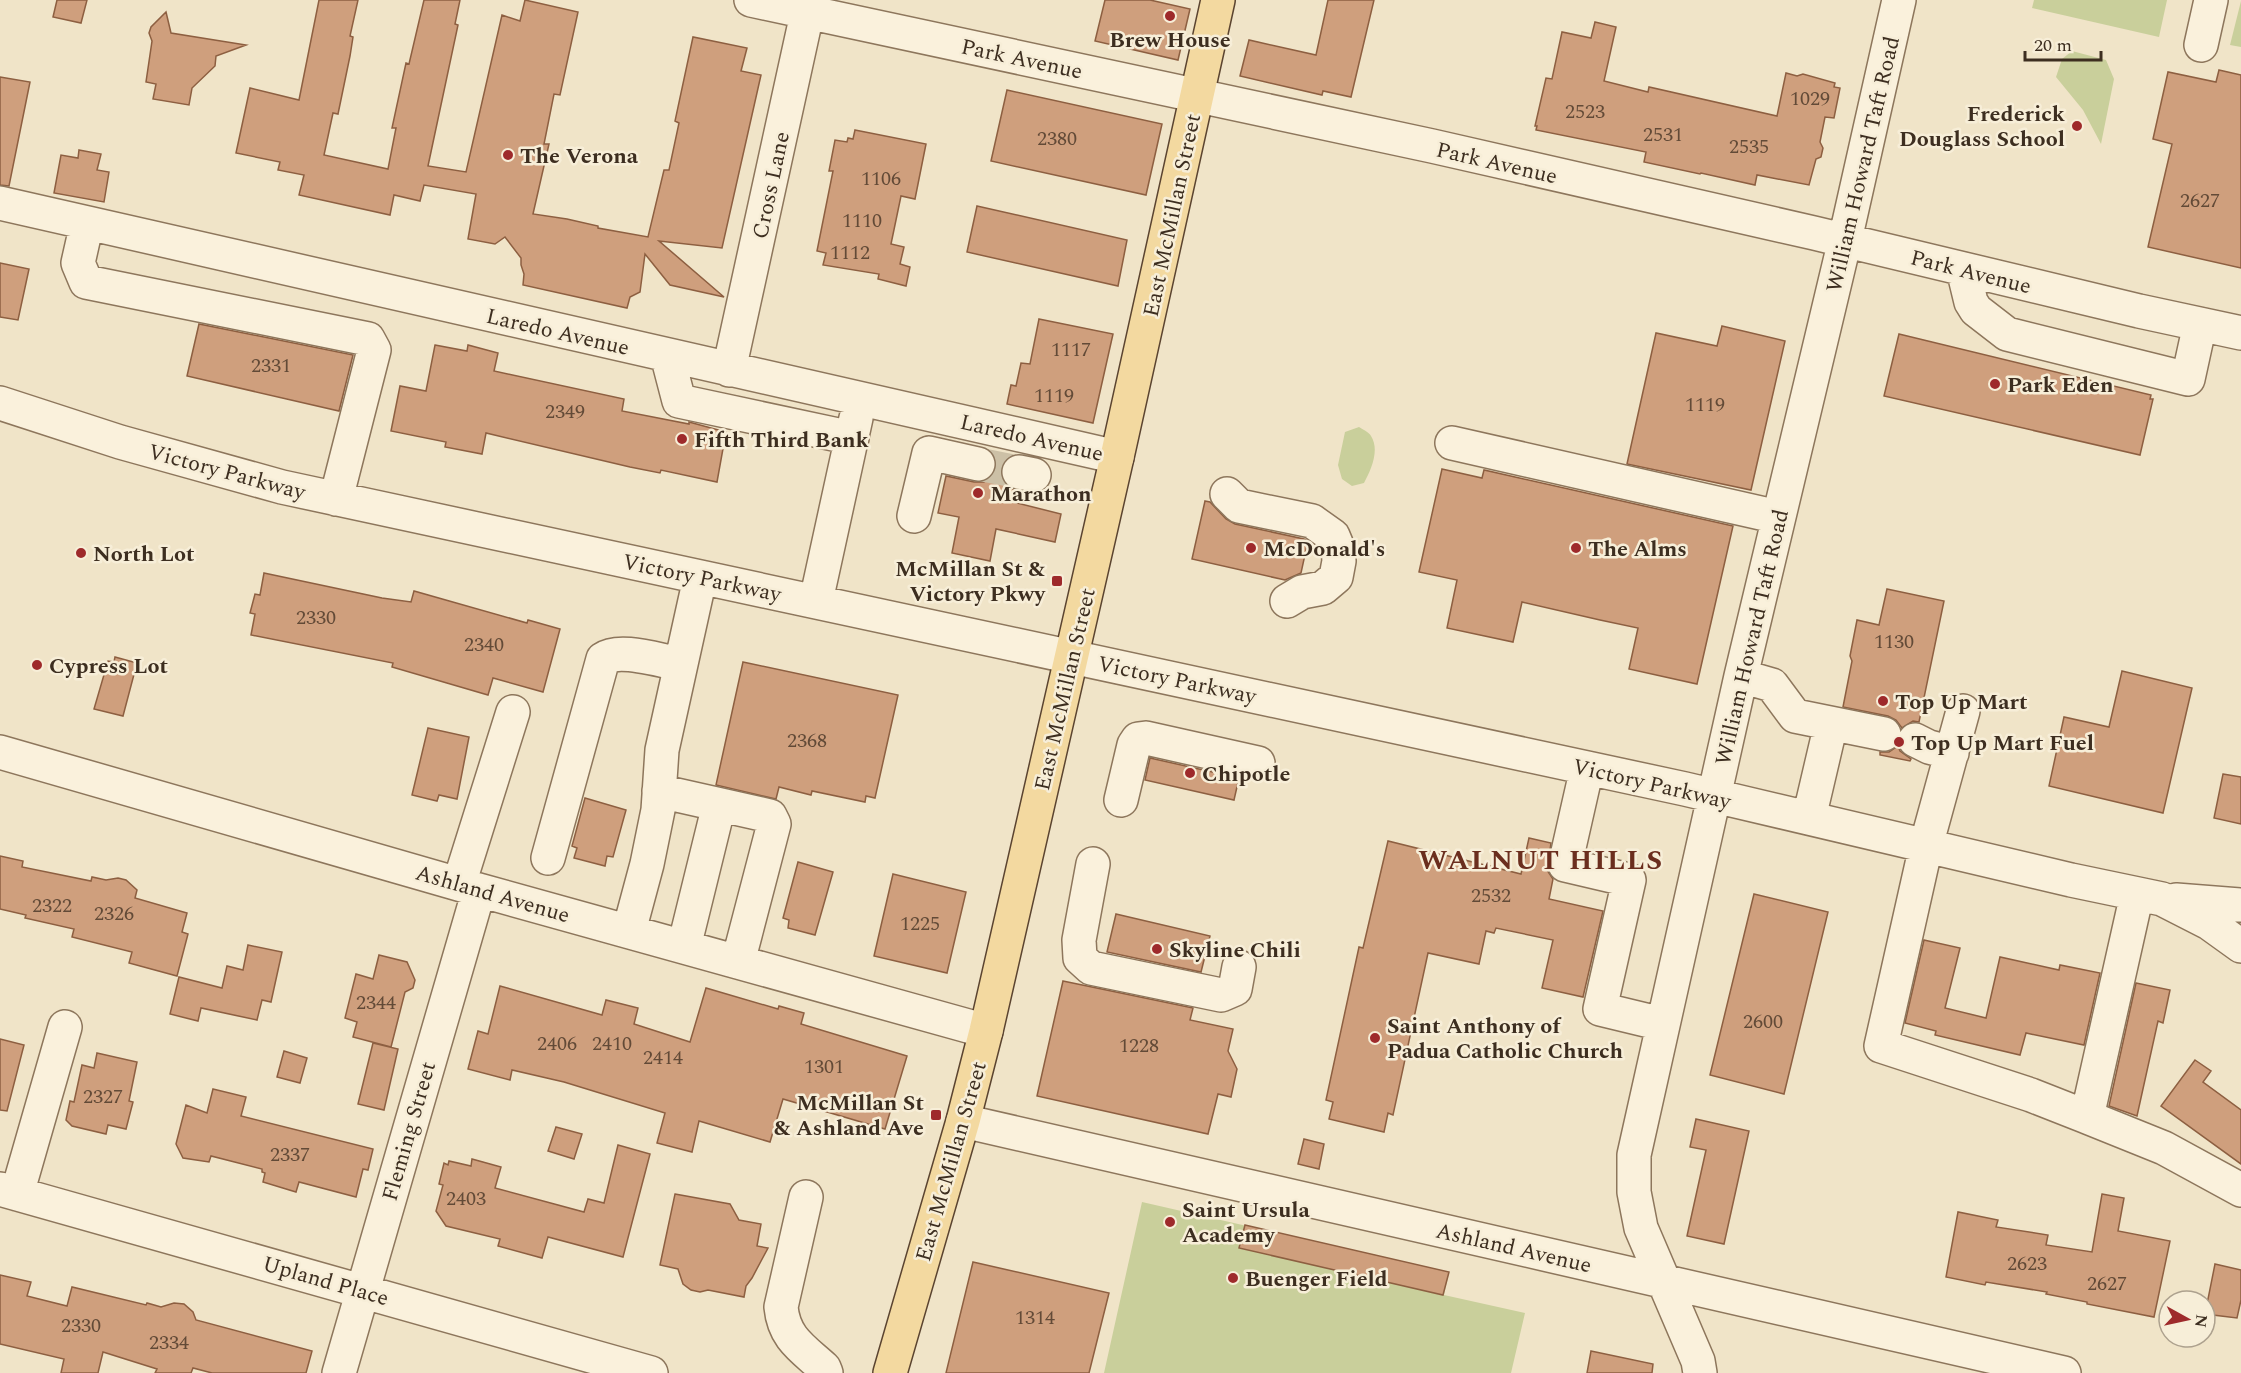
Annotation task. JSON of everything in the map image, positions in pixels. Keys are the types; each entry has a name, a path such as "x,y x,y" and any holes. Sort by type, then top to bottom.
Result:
{"main road":[{"name":"East McMillan Street","path":"891,1373 963,1121 986,1031 1218,0"}],"street":[{"name":"Park Avenue","path":"751,0 809,6 1197,96 1432,146 1845,240 2241,333"},
{"name":"William Howard Taft Road","path":"1700,1373 1698,1361 1641,1228 1634,1192 1634,1155 1741,676 1845,240 1899,0"},
{"path":"2201,45 2211,0"},
{"name":"Cross Lane","path":"729,370 809,6"},
{"name":"Laredo Avenue","path":"0,203 1117,457"},
{"path":"87,223 78,263 86,282 368,339 374,350 336,499"},
{"path":"1963,269 1971,302 1976,310 2007,334 2188,379 2200,324"},
{"path":"667,356 679,401 852,438"},
{"path":"816,601 861,399"},
{"name":"Victory Parkway","path":"0,403 120,442 282,487 1715,796 2150,896 2210,923 2241,946"},
{"path":"1452,443 1778,517"},
{"path":"914,516 929,453 978,464"},
{"path":"1227,494 1239,506 1312,521 1333,536 1340,561 1336,577 1323,588 1302,592 1287,602"},
{"path":"629,931 647,864 658,810 662,750 700,578"},
{"path":"548,858 603,659 610,655 624,654 681,664"},
{"path":"1741,676 1772,685 1795,716 1896,740"},
{"path":"1809,818 1896,740 1963,711"},
{"name":"Fleming Street","path":"339,1373 469,887 513,712"},
{"path":"1121,800 1134,745 1138,739 1146,738 1258,763"},
{"path":"1896,740 1926,846 1881,1046 2031,1095 2087,1117 2164,1148 2241,1190"},
{"name":"Ashland Avenue","path":"0,752 469,887 986,1031"},
{"path":"1587,768 1565,865 1629,880 1600,1009 1662,1024"},
{"path":"659,791 770,816 774,824 738,962"},
{"path":"684,947 719,805"},
{"path":"1094,864 1079,940 1080,958 1091,968 1221,995 1234,989 1239,967"},
{"path":"2087,1117 2150,896 2241,905"},
{"path":"9,1191 65,1027"},
{"name":"Ashland Avenue","path":"963,1121 2064,1373"},
{"name":"Upland Place","path":"9,1191 651,1373"},
{"path":"806,1197 781,1307 783,1323 792,1338 824,1368 825,1373"}],"green space":[{"path":"2034,0 2167,0 2159,37 2032,8"},
{"path":"2241,1 2241,47 2230,45"},
{"path":"2072,51 2106,60 2114,79 2101,144 2083,110 2056,77 2062,59"},
{"path":"1359,427 1371,436 1375,454 1364,483 1352,486 1342,479 1338,465 1345,432"},
{"name":"Buenger Field","path":"1142,1202 1449,1272 1444,1295 1525,1313 1511,1373 1104,1373"}],"building":[{"path":"57,0 87,0 81,23 53,17"},
{"path":"319,0 358,0 338,114 333,113 324,155 388,169 396,128 392,128 406,63 409,64 424,0 460,0 455,24 458,25 428,166 466,172 502,15 520,21 525,0 578,12 560,95 554,94 544,144 549,144 533,214 648,237 664,170 669,170 679,123 675,121 693,37 747,48 741,71 761,75 722,248 659,241 724,297 670,285 645,254 640,292 630,297 627,308 523,285 524,274 521,258 505,237 495,244 468,239 476,194 424,185 420,201 394,195 390,215 299,195 304,175 278,170 280,162 236,153 250,88 299,100"},
{"path":"1105,0 1150,0 1190,9 1178,60 1095,41"},
{"path":"1328,0 1374,0 1351,97 1323,91 1322,95 1240,76 1249,40 1316,55"},
{"path":"166,12 171,33 246,45 216,56 215,66 192,88 189,105 153,99 156,84 146,82 152,41 149,33 151,27"},
{"path":"1595,22 1616,27 1604,81 1648,92 1649,87 1777,116 1786,73 1797,76 1803,74 1835,83 1834,87 1840,88 1834,118 1825,117 1820,142 1823,148 1821,157 1816,159 1809,185 1757,175 1755,185 1700,174 1644,162 1646,152 1536,130 1546,78 1552,79 1562,32 1591,38"},
{"path":"2219,70 2241,75 2241,268 2148,247 2172,144 2153,139 2168,72 2216,82"},
{"path":"0,77 30,82 9,186 0,185"},
{"path":"1007,90 1162,124 1146,195 991,161"},
{"path":"855,130 926,144 915,199 901,196 891,244 904,247 900,264 910,267 906,286 878,279 879,274 823,265 826,253 817,251 833,171 829,171 835,140 847,142 848,138 853,139"},
{"path":"79,150 101,154 97,170 109,172 104,202 54,193 61,155 78,158"},
{"path":"977,206 1127,240 1118,286 967,252"},
{"path":"0,263 29,269 18,320 0,317"},
{"path":"1039,319 1113,334 1093,423 1007,404 1011,385 1016,386 1021,363 1030,364"},
{"path":"199,324 353,355 339,411 187,376"},
{"path":"1722,326 1785,341 1751,490 1627,464 1656,333 1717,346"},
{"name":"Park Eden","path":"1899,334 2151,395 2150,399 2153,399 2140,455 1884,396"},
{"path":"435,345 467,351 468,345 498,353 494,371 624,399 622,411 689,424 689,422 726,432 717,482 661,470 660,473 630,467 486,433 482,454 445,447 446,442 391,431 400,386 426,391"},
{"name":"Marathon","path":"994,455 1007,458 1001,468 1001,477 1006,486 1015,490 1013,502 1061,514 1055,542 996,529 990,561 952,553 959,517 938,513 946,476 984,482 992,476 996,469"},
{"name":"The Alms","path":"1442,469 1482,478 1484,470 1733,526 1697,684 1629,669 1638,628 1522,602 1513,642 1447,628 1457,580 1419,572"},
{"name":"McDonald's","path":"1205,501 1210,502 1226,519 1235,524 1308,541 1301,573 1285,580 1192,559"},
{"path":"264,573 411,602 414,591 527,623 528,620 560,629 543,692 493,678 488,695 392,667 393,663 251,635 255,614 250,613 255,594 260,595"},
{"path":"1887,589 1944,601 1919,722 1913,721 1902,728 1896,720 1888,716 1843,707 1857,620 1879,625"},
{"path":"115,657 137,663 123,716 94,709 108,661 114,662"},
{"path":"743,662 898,695 875,798 866,796 865,802 812,791 811,795 779,787 776,799 716,785"},
{"path":"2122,671 2192,688 2163,813 2049,786 2064,717 2109,727"},
{"path":"428,728 469,737 457,799 439,795 437,801 412,795"},
{"path":"1898,746 1900,751 1911,759 1910,761 1880,755 1880,752 1889,752"},
{"name":"Chipotle","path":"1150,758 1239,778 1234,800 1145,780"},
{"path":"2223,774 2241,777 2241,824 2214,818"},
{"path":"585,798 626,810 613,857 607,856 605,866 574,858 577,848 572,846"},
{"path":"1529,838 1551,843 1547,870 1553,879 1549,899 1603,911 1583,997 1542,988 1553,940 1496,928 1494,933 1486,931 1479,964 1428,953 1393,1115 1388,1113 1384,1132 1329,1119 1333,1102 1326,1100 1359,947 1363,948 1388,841 1521,874"},
{"path":"0,856 23,861 22,867 91,881 92,877 126,880 137,890 135,898 187,913 182,932 188,934 177,976 129,963 132,952 72,937 74,929 25,918 26,915 0,909"},
{"path":"798,862 833,872 815,935 788,928 789,920 783,918"},
{"path":"893,874 966,892 947,973 874,956"},
{"path":"1754,894 1828,912 1784,1094 1710,1075"},
{"name":"Skyline Chili","path":"1116,914 1210,936 1201,972 1107,952"},
{"path":"1924,940 1960,948 1945,1008 1986,1018 2000,957 2059,970 2060,965 2100,973 2084,1045 2026,1033 2020,1055 1935,1035 1936,1031 1905,1023"},
{"path":"248,945 282,952 271,1002 262,1000 257,1020 201,1008 198,1021 170,1014 179,977 222,988 227,966 243,970"},
{"path":"379,955 407,962 415,980 413,988 405,992 391,1047 353,1037 357,1022 345,1018 356,974 373,979"},
{"path":"1063,981 1193,1008 1190,1020 1233,1029 1228,1051 1237,1069 1231,1097 1218,1094 1208,1134 1037,1096"},
{"path":"2136,983 2170,990 2163,1023 2158,1021 2137,1116 2109,1106"},
{"path":"500,986 602,1015 606,1000 638,1008 634,1024 690,1042 706,988 778,1009 779,1006 804,1013 801,1024 907,1056 885,1129 783,1099 770,1142 699,1121 692,1152 657,1143 665,1113 564,1082 512,1070 510,1080 468,1069 478,1031 488,1034"},
{"path":"0,1039 24,1045 7,1111 0,1110"},
{"path":"373,1043 398,1049 384,1110 358,1104"},
{"path":"284,1051 307,1058 300,1083 277,1077"},
{"path":"97,1053 137,1062 129,1101 133,1102 126,1129 108,1125 106,1134 72,1126 66,1120 70,1101 74,1102 82,1065 94,1068"},
{"path":"2195,1060 2211,1071 2203,1082 2241,1110 2241,1164 2161,1106"},
{"path":"213,1089 246,1097 241,1116 373,1149 368,1170 363,1169 356,1197 299,1182 296,1192 263,1182 265,1173 262,1169 211,1156 209,1162 183,1158 176,1144 186,1105 207,1113"},
{"path":"1696,1119 1749,1131 1724,1244 1687,1236 1706,1150 1690,1147"},
{"path":"556,1127 582,1134 574,1159 548,1151"},
{"path":"1304,1139 1324,1144 1319,1169 1298,1164"},
{"path":"618,1145 650,1154 623,1257 548,1237 542,1258 498,1246 500,1239 446,1226 436,1211 443,1185 439,1184 444,1163 448,1165 449,1161 471,1166 472,1159 501,1167 495,1188 584,1212 588,1199 604,1203"},
{"path":"675,1194 730,1204 739,1220 761,1224 757,1246 768,1248 746,1286 744,1297 708,1290 700,1292 691,1290 683,1284 678,1269 660,1265"},
{"path":"2102,1194 2124,1198 2118,1231 2170,1241 2160,1289 2157,1289 2154,1317 2087,1304 2087,1302 2046,1294 2047,1292 1986,1282 1985,1285 1946,1277 1958,1212 1998,1220 1996,1227 2048,1235 2046,1245 2092,1252"},
{"path":"1245,1225 1449,1272 1443,1295 1239,1248"},
{"path":"973,1262 1109,1293 1089,1373 946,1373"},
{"path":"2215,1264 2241,1270 2241,1300 2237,1318 2217,1316 2217,1289 2210,1289"},
{"path":"0,1275 31,1282 27,1296 67,1306 72,1287 146,1305 147,1303 161,1307 174,1303 184,1304 193,1312 196,1320 312,1351 306,1373 212,1373 193,1368 191,1373 155,1373 157,1369 103,1352 98,1373 61,1373 64,1359 0,1344"},
{"path":"1591,1351 1653,1364 1652,1373 1587,1373"}],"tunnel":[{"path":"978,464 1019,472"}],"place":[{"name":"Brew House","path":"1170,16"},
{"name":"Frederick Douglass School","path":"2077,126"},
{"name":"The Verona","path":"508,155"},
{"name":"Park Eden","path":"1995,384"},
{"name":"Fifth Third Bank","path":"682,439"},
{"name":"Marathon","path":"978,493"},
{"name":"McDonald's","path":"1251,548"},
{"name":"The Alms","path":"1576,548"},
{"name":"North Lot","path":"81,553"},
{"name":"McMillan St & Victory Pkwy","path":"1057,581"},
{"name":"Cypress Lot","path":"37,665"},
{"name":"Top Up Mart","path":"1883,701"},
{"name":"Top Up Mart Fuel","path":"1899,742"},
{"name":"Chipotle","path":"1190,773"},
{"name":"Skyline Chili","path":"1157,949"},
{"name":"Saint Anthony of Padua Catholic Church","path":"1375,1038"},
{"name":"McMillan St & Ashland Ave","path":"936,1115"},
{"name":"Saint Ursula Academy","path":"1170,1222"},
{"name":"Buenger Field","path":"1233,1278"}],"district":[{"name":"WALNUT HILLS","path":"1541,859"}]}
